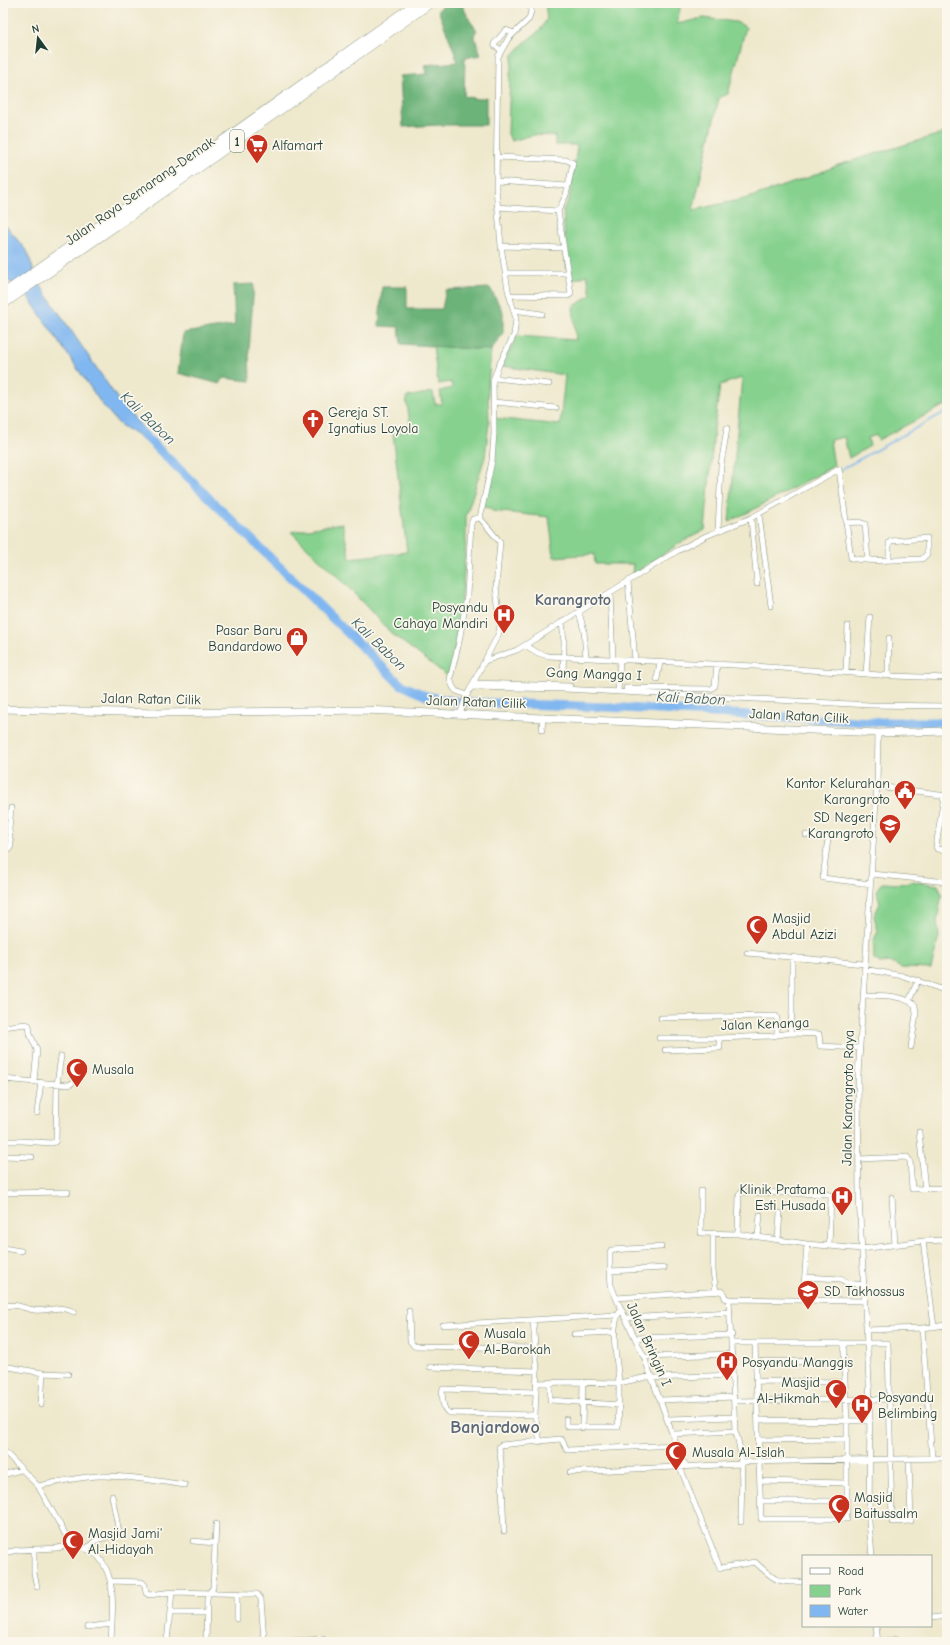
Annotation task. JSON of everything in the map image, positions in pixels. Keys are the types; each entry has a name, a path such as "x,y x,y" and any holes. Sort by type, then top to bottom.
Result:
{"highway":[{"name":"Jalan Raya Semarang-Demak","path":"39,273 89,233 199,158 417,3"},
{"name":"Jalan Raya Semarang-Demak","path":"3,304 8,291 39,273 181,180 430,3"}],"street":[{"path":"480,518 492,460 494,433 494,378 514,335 516,319 505,273 497,207 496,157 498,57 501,50 514,33 529,20 531,15 530,3"},
{"path":"501,50 494,44 506,30 514,33"},
{"path":"496,157 572,161 573,166 566,195 558,210 570,296 510,295"},
{"path":"496,181 568,186"},
{"path":"497,207 558,210"},
{"path":"501,246 563,248"},
{"path":"505,273 567,273"},
{"path":"514,310 542,314"},
{"path":"494,378 549,384"},
{"path":"494,402 556,408"},
{"path":"718,527 721,465 727,428"},
{"path":"485,661 509,654 718,527 750,518 839,469 850,558 868,560 889,560 924,558 927,554 927,538 891,541 889,543 889,560"},
{"path":"762,512 771,606"},
{"path":"461,712 467,696 474,685 499,633 500,625 496,587 500,547 498,538 480,518"},
{"path":"467,696 456,691 450,679 459,642 467,595 471,524 473,519 480,518"},
{"path":"750,518 757,584"},
{"path":"846,523 859,522 865,524 868,560"},
{"path":"628,582 635,661"},
{"path":"610,593 613,660"},
{"path":"579,612 584,631 586,658"},
{"path":"866,674 870,617"},
{"path":"562,622 564,657 563,675"},
{"path":"846,672 848,626"},
{"path":"888,675 890,638"},
{"path":"525,644 545,655 564,657 717,664 947,678"},
{"path":"620,660 618,690 870,705 947,706"},
{"path":"658,679 660,662"},
{"name":"Gang Mangga I","path":"474,685 618,690 711,688 715,686 717,664"},
{"name":"Jalan Ratan Cilik","path":"3,709 158,713 365,710 461,712 543,719 878,733 947,732"},
{"path":"542,728 543,719"},
{"name":"Jalan Karangroto Raya","path":"872,1555 870,1522 870,1400 865,1343 865,1301 859,1197 858,1075 864,967 872,874 877,786 878,733"},
{"path":"877,786 945,795 936,848 947,850"},
{"path":"6,849 11,846 9,829 11,808"},
{"path":"806,835 826,837 828,839 823,878 871,884"},
{"path":"872,874 947,882"},
{"path":"747,953 792,957 864,967 918,980 947,990"},
{"path":"790,1033 792,1013 792,957"},
{"path":"910,1001 918,980"},
{"path":"863,995 889,997 910,1001 915,1005 916,1010 911,1047"},
{"path":"661,1018 776,1016 776,1035"},
{"path":"3,1027 28,1025 37,1050 34,1081"},
{"name":"Jalan Kenanga","path":"659,1038 720,1038 790,1033 819,1034 820,1045 822,1046 860,1048"},
{"path":"665,1050 720,1048 720,1038"},
{"path":"3,1141 55,1142 57,1136 57,1084 61,1056"},
{"path":"3,1102 4,1079 69,1085 72,1083"},
{"path":"37,1113 41,1082"},
{"path":"919,1132 925,1189"},
{"path":"3,1156 32,1157"},
{"path":"859,1159 907,1157 910,1161 912,1189 947,1188"},
{"path":"701,1191 701,1233 738,1234 807,1244 862,1249 923,1241 947,1240"},
{"path":"3,1192 68,1192"},
{"path":"738,1234 739,1194 741,1192 827,1194 831,1197 829,1246"},
{"path":"892,1197 895,1245"},
{"path":"778,1240 780,1213"},
{"path":"758,1237 760,1215"},
{"path":"712,1234 713,1271 716,1292 723,1292 725,1298 865,1301"},
{"path":"923,1241 934,1327"},
{"path":"803,1300 807,1244"},
{"path":"616,1298 611,1285 611,1250 661,1247"},
{"path":"3,1248 21,1251"},
{"path":"610,1271 664,1268"},
{"path":"805,1277 841,1279 847,1283 864,1285"},
{"name":"Jalan Bringin I","path":"716,1292 616,1298 644,1357 661,1400 720,1568 755,1562 776,1580 787,1583 802,1582"},
{"path":"729,1299 732,1335 734,1417 735,1431 738,1437 740,1463 741,1522"},
{"path":"3,1306 18,1305 34,1310 63,1308 74,1312"},
{"path":"566,1419 567,1427 618,1428 619,1383 615,1320 621,1309"},
{"path":"409,1311 410,1342 414,1346 535,1348"},
{"path":"626,1318 730,1312"},
{"path":"444,1325 617,1315"},
{"path":"533,1320 537,1371 535,1415 540,1442"},
{"path":"866,1330 946,1326 947,1347"},
{"path":"922,1328 932,1458"},
{"path":"574,1334 615,1332"},
{"path":"635,1338 732,1335"},
{"path":"732,1343 885,1342 888,1344 892,1522 911,1521 909,1459"},
{"path":"755,1343 761,1519 847,1519 847,1421 844,1343"},
{"path":"644,1357 732,1354"},
{"path":"756,1361 844,1362"},
{"path":"3,1366 68,1374"},
{"path":"430,1367 537,1371"},
{"path":"41,1406 43,1372"},
{"path":"536,1383 619,1383 651,1377 733,1375"},
{"path":"757,1381 845,1382"},
{"path":"582,1428 583,1382"},
{"path":"550,1383 550,1400 619,1405"},
{"path":"535,1415 449,1413 444,1406 442,1391 443,1389 490,1389 536,1392"},
{"path":"661,1400 734,1399 758,1401 904,1399"},
{"path":"668,1419 734,1417"},
{"path":"758,1420 870,1421"},
{"path":"674,1434 735,1431"},
{"path":"759,1440 847,1439"},
{"path":"504,1531 499,1446 503,1444 562,1440 567,1450 676,1445"},
{"path":"3,1450 20,1470 30,1477 38,1486 67,1537 101,1560 111,1581 111,1642"},
{"path":"570,1472 759,1462 947,1458"},
{"path":"3,1475 20,1470"},
{"path":"38,1486 82,1477 100,1476 126,1477 185,1485"},
{"path":"760,1481 846,1483"},
{"path":"86,1549 96,1540 117,1534 119,1532 112,1496"},
{"path":"760,1501 846,1501"},
{"path":"206,1642 208,1596 213,1588 216,1524"},
{"path":"3,1553 18,1550 57,1548 62,1547 71,1540"},
{"path":"193,1541 215,1543"},
{"path":"34,1550 34,1573 37,1587"},
{"path":"111,1581 142,1582 145,1585 146,1592 149,1595 172,1592 257,1594 260,1596 264,1640 266,1642"},
{"path":"167,1642 172,1592"},
{"path":"237,1593 237,1619"},
{"path":"171,1613 207,1613"},
{"path":"932,1618 947,1616"},
{"path":"87,1627 112,1624"},
{"path":"876,1627 878,1642"},
{"path":"274,1642 323,1639"},
{"path":"885,1642 896,1639 901,1642"}],"green space":[{"path":"448,3 461,3 470,21 477,30 474,35 481,55 465,58 464,96 478,99 486,97 486,125 403,127 400,76 427,74 425,65 457,62 455,53 438,10"},
{"path":"545,3 681,3 677,24 704,18 736,22 746,27 728,94 719,98 693,210 748,198 810,177 838,165 947,132 947,404 878,440 876,435 868,438 870,446 849,458 844,437 830,440 834,466 749,512 729,521 742,378 720,385 714,429 705,530 680,543 632,575 633,564 595,564 594,554 554,557 549,517 492,511 490,508 483,507 492,460 494,418 560,425 565,375 501,366 517,336 576,340 573,307 591,295 587,275 570,281 566,262 563,209 569,199 577,147 575,145 555,145 555,136 533,135 511,141 508,134 510,74 513,55 524,43 540,30 547,19"},
{"path":"254,284 249,350 250,381 224,378 220,384 178,373 183,333 235,325 233,285"},
{"path":"382,287 407,287 407,309 442,309 446,290 490,288 503,312 503,333 491,350 401,344 399,327 379,326"},
{"path":"433,346 491,350 488,386 489,423 485,457 466,516 466,542 461,614 449,677 392,634 349,588 291,532 342,523 350,558 407,552 393,434 411,430 406,397 433,392 435,404 442,404 440,391 452,388 451,382 438,384"},
{"path":"911,881 938,885 942,894 937,921 939,936 931,969 901,968 890,962 880,963 874,959 873,942 878,931 874,916 880,903 877,890 882,883 901,884"}],"water":[{"path":"3,222 28,253 36,279 117,398 149,435 144,440 119,424 101,403 22,288 8,281 3,276"}],"waterway":[{"path":"840,470 947,411"},
{"name":"Kali Babon","path":"138,429 400,684 426,696 459,702 606,707 874,722 947,722"}],"place":[{"name":"Alfamart","path":"257,164"},
{"name":"Gereja ST. Ignatius Loyola","path":"313,440"},
{"name":"Posyandu Cahaya Mandiri","path":"504,634"},
{"name":"Pasar Baru Bandardowo","path":"297,658"},
{"name":"Kantor Kelurahan Karangroto","path":"905,810"},
{"name":"SD Negeri Karangroto","path":"890,844"},
{"name":"Masjid Abdul Azizi","path":"757,946"},
{"name":"Musala","path":"77,1088"},
{"name":"Klinik Pratama Esti Husada","path":"842,1216"},
{"name":"SD Takhossus","path":"808,1310"},
{"name":"Musala Al-Barokah","path":"469,1360"},
{"name":"Posyandu Manggis","path":"727,1382"},
{"name":"Masjid Al-Hikmah","path":"836,1410"},
{"name":"Posyandu Belimbing","path":"862,1424"},
{"name":"Musala Al-Islah","path":"676,1472"},
{"name":"Masjid Baitussalm","path":"839,1524"},
{"name":"Masjid Jami' Al-Hidayah","path":"73,1560"}],"district":[{"name":"Karangroto","path":"573,600"},
{"name":"Banjardowo","path":"495,1427"}]}
